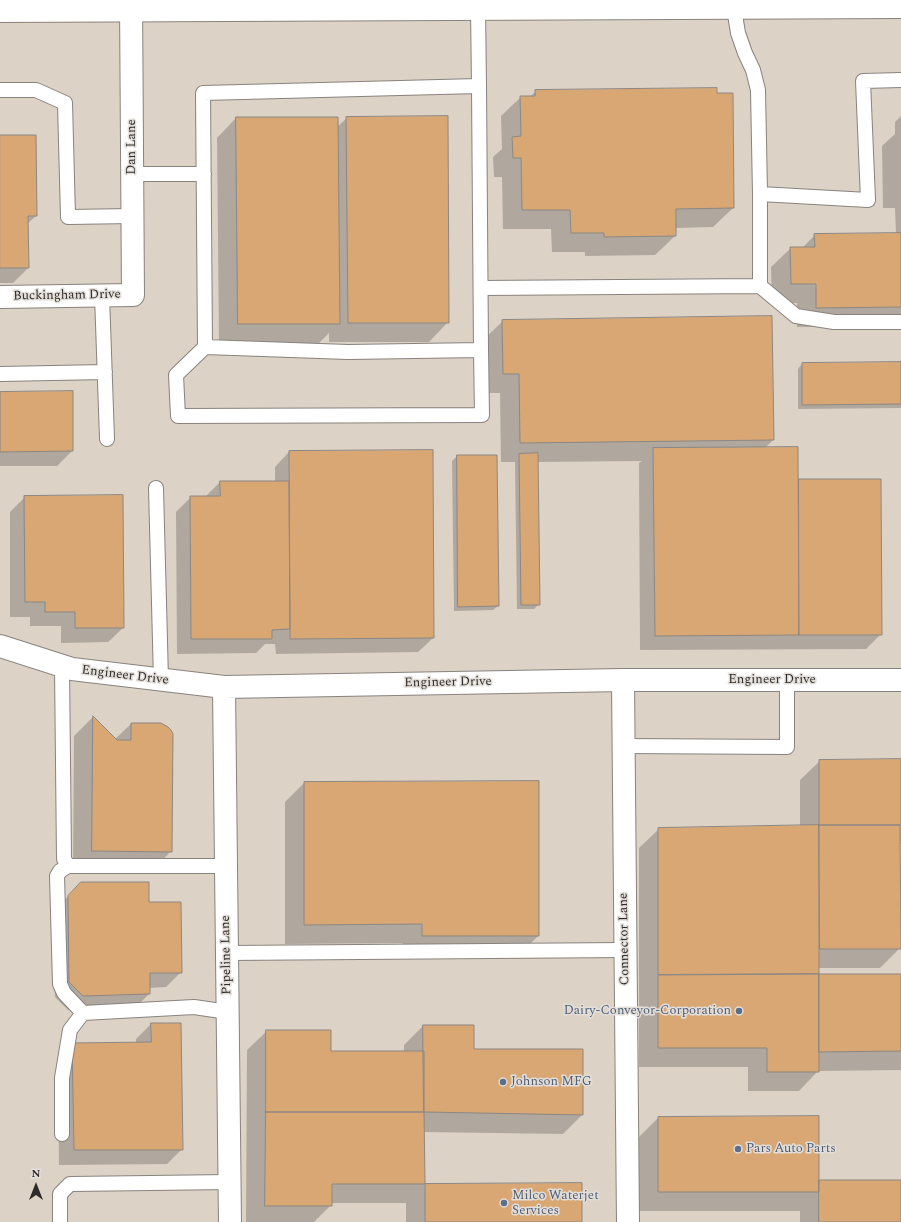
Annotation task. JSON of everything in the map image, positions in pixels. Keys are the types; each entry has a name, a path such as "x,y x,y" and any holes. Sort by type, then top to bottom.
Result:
{"street":[{"path":"0,11 131,5 478,8 735,4 901,7"},
{"name":"Dan Lane","path":"131,5 133,295"},
{"name":"Buckingham Drive","path":"0,297 133,295"},
{"name":"Engineer Drive","path":"0,646 72,669 224,687 623,680 901,680"},
{"name":"Connector Lane","path":"623,680 628,1222"},
{"name":"Pipeline Lane","path":"224,687 230,1222"}],"lane":[{"path":"735,4 738,33 753,70 758,90 760,286"},
{"path":"478,8 482,415 178,416 176,375 205,347 348,352 481,350"},
{"path":"760,194 868,200 863,81 901,80"},
{"path":"205,347 203,93 479,86"},
{"path":"0,90 36,90 64,103 68,217 132,216"},
{"path":"132,174 204,174"},
{"path":"481,288 760,286 796,316 834,322 901,322"},
{"path":"102,295 107,439"},
{"path":"0,374 105,372"},
{"path":"156,488 161,680"},
{"path":"62,666 64,859 68,866"},
{"path":"623,746 788,747 788,680"},
{"path":"83,1013 64,992 60,984 57,876 60,871 68,866 226,866"},
{"path":"227,953 625,950"},
{"path":"62,1134 62,1078 70,1030 83,1013 194,1007 228,1012"},
{"path":"60,1222 60,1194 70,1184 230,1182"}],"shaded area":[{"path":"0,0 901,0 901,1222 0,1222"}],"building":[{"path":"717,88 717,93 733,93 734,208 676,209 676,236 604,237 604,233 571,233 570,210 522,210 521,158 513,158 512,137 521,136 520,96 535,96 535,90"},
{"path":"448,116 449,323 348,323 346,117"},
{"path":"236,117 338,117 340,324 238,324"},
{"path":"0,135 36,135 37,216 28,216 29,268 0,268"},
{"path":"901,233 901,307 816,308 816,284 791,284 790,247 815,247 814,234"},
{"path":"772,316 774,440 520,443 519,374 503,374 502,320"},
{"path":"901,362 901,404 802,405 802,363"},
{"path":"73,391 73,451 0,452 0,392"},
{"path":"798,447 799,635 655,636 653,448"},
{"path":"433,450 434,638 290,639 289,451"},
{"path":"538,453 540,605 521,605 519,454"},
{"path":"457,455 497,455 499,606 458,607"},
{"path":"799,479 881,479 882,635 799,635"},
{"path":"220,481 289,481 290,629 272,630 272,639 191,639 190,496 220,496"},
{"path":"123,495 124,628 75,628 75,612 45,612 45,602 25,602 24,496"},
{"path":"93,716 117,740 131,740 131,723 161,723 171,730 173,734 172,852 92,851"},
{"path":"901,759 901,825 819,825 819,760"},
{"path":"539,781 539,936 422,936 422,924 304,925 304,782"},
{"path":"819,825 819,974 658,975 658,828"},
{"path":"819,825 900,825 901,949 820,949"},
{"path":"81,882 149,882 149,902 181,902 182,973 150,973 150,994 83,996 69,982 68,896"},
{"path":"819,974 901,974 901,1051 819,1052"},
{"name":"Dairy-Conveyor-Corporation","path":"819,974 819,1072 767,1072 767,1048 658,1048 658,975"},
{"path":"151,1023 181,1023 183,1150 74,1150 72,1043 151,1042"},
{"name":"Johnson MFG","path":"423,1025 474,1025 474,1049 583,1049 583,1115 424,1112"},
{"path":"266,1030 331,1030 331,1051 424,1051 424,1112 266,1112"},
{"path":"266,1112 424,1112 425,1184 332,1184 332,1206 265,1206"},
{"name":"Pars Auto Parts","path":"819,1116 819,1192 658,1192 658,1117"},
{"path":"819,1180 901,1180 901,1222 819,1222"},
{"name":"Milco Waterjet Services","path":"582,1183 582,1222 425,1222 425,1184"}],"place":[{"name":"Dairy-Conveyor-Corporation","path":"739,1011"},
{"name":"Johnson MFG","path":"503,1082"},
{"name":"Pars Auto Parts","path":"738,1149"},
{"name":"Milco Waterjet Services","path":"504,1203"}]}
